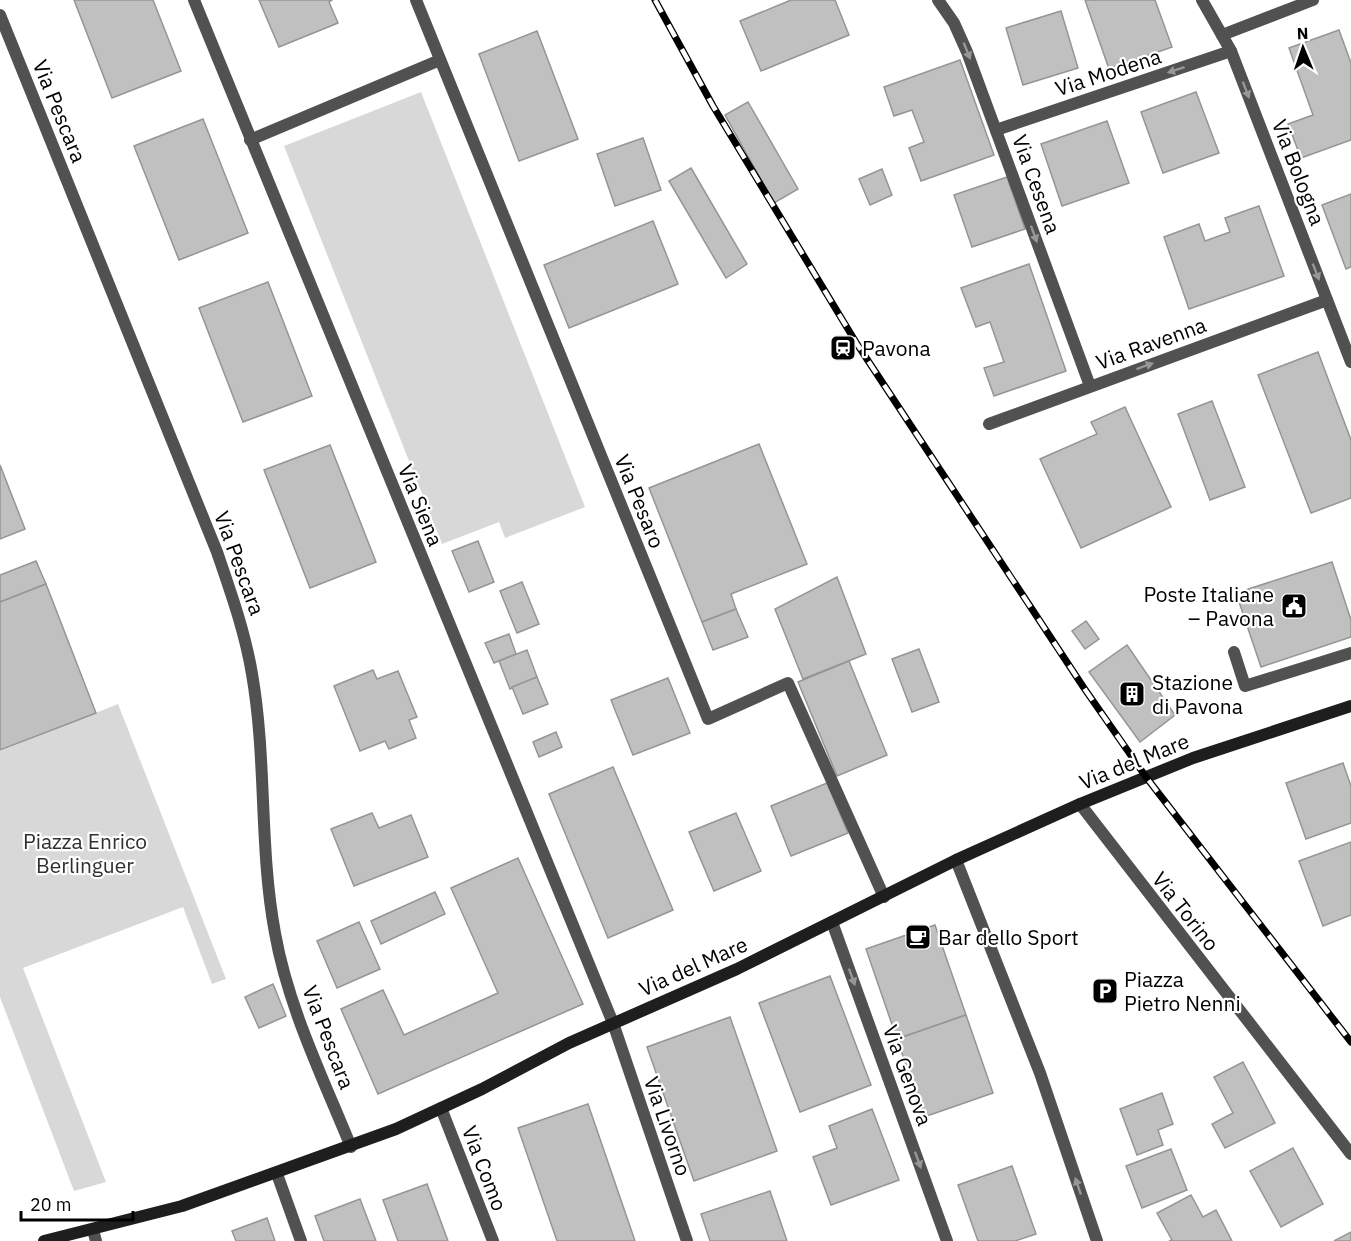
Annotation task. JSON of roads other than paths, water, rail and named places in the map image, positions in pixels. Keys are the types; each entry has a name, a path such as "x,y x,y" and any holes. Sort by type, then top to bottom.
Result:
{"main road":[{"name":"Via del Mare","path":"44,1241 94,1236 351,1147 441,1108 613,1023 737,969 956,860 1080,804 1212,752 1351,706"}],"street":[{"name":"Via Siena","path":"194,0 613,1023"},
{"name":"Via Pesaro","path":"416,0 708,719 788,683 884,897"},
{"name":"Via Cesena","path":"938,0 963,42 1090,386"},
{"name":"Via Bologna","path":"1202,0 1232,51 1351,362"},
{"path":"1222,35 1313,0"},
{"name":"Via Pescara","path":"0,15 213,541 244,628 253,677 269,895 275,933 292,997 351,1147"},
{"name":"Via Modena","path":"996,130 1232,51"},
{"path":"250,140 440,60"},
{"name":"Via Ravenna","path":"989,423 1327,300"},
{"path":"1234,651 1245,686 1351,653"},
{"name":"Via Torino","path":"1080,804 1351,1154"},
{"path":"956,860 1040,1073 1097,1241"},
{"name":"Via Genova","path":"832,922 948,1241"},
{"name":"Via Livorno","path":"613,1023 687,1241"},
{"name":"Via Como","path":"441,1108 493,1241"},
{"path":"277,1174 301,1241"}],"railway":[{"path":"655,0 713,106 857,344 1084,688 1146,777 1351,1042"}],"place":[{"name":"Pavona","path":"843,348"},
{"name":"Poste Italiane – Pavona","path":"1294,606"},
{"name":"Stazione di Pavona","path":"1132,694"},
{"name":"Bar dello Sport","path":"918,937"},
{"name":"Piazza Pietro Nenni","path":"1105,991"}],"park label":[{"name":"Piazza Enrico Berlinguer","path":"85,853"}]}
